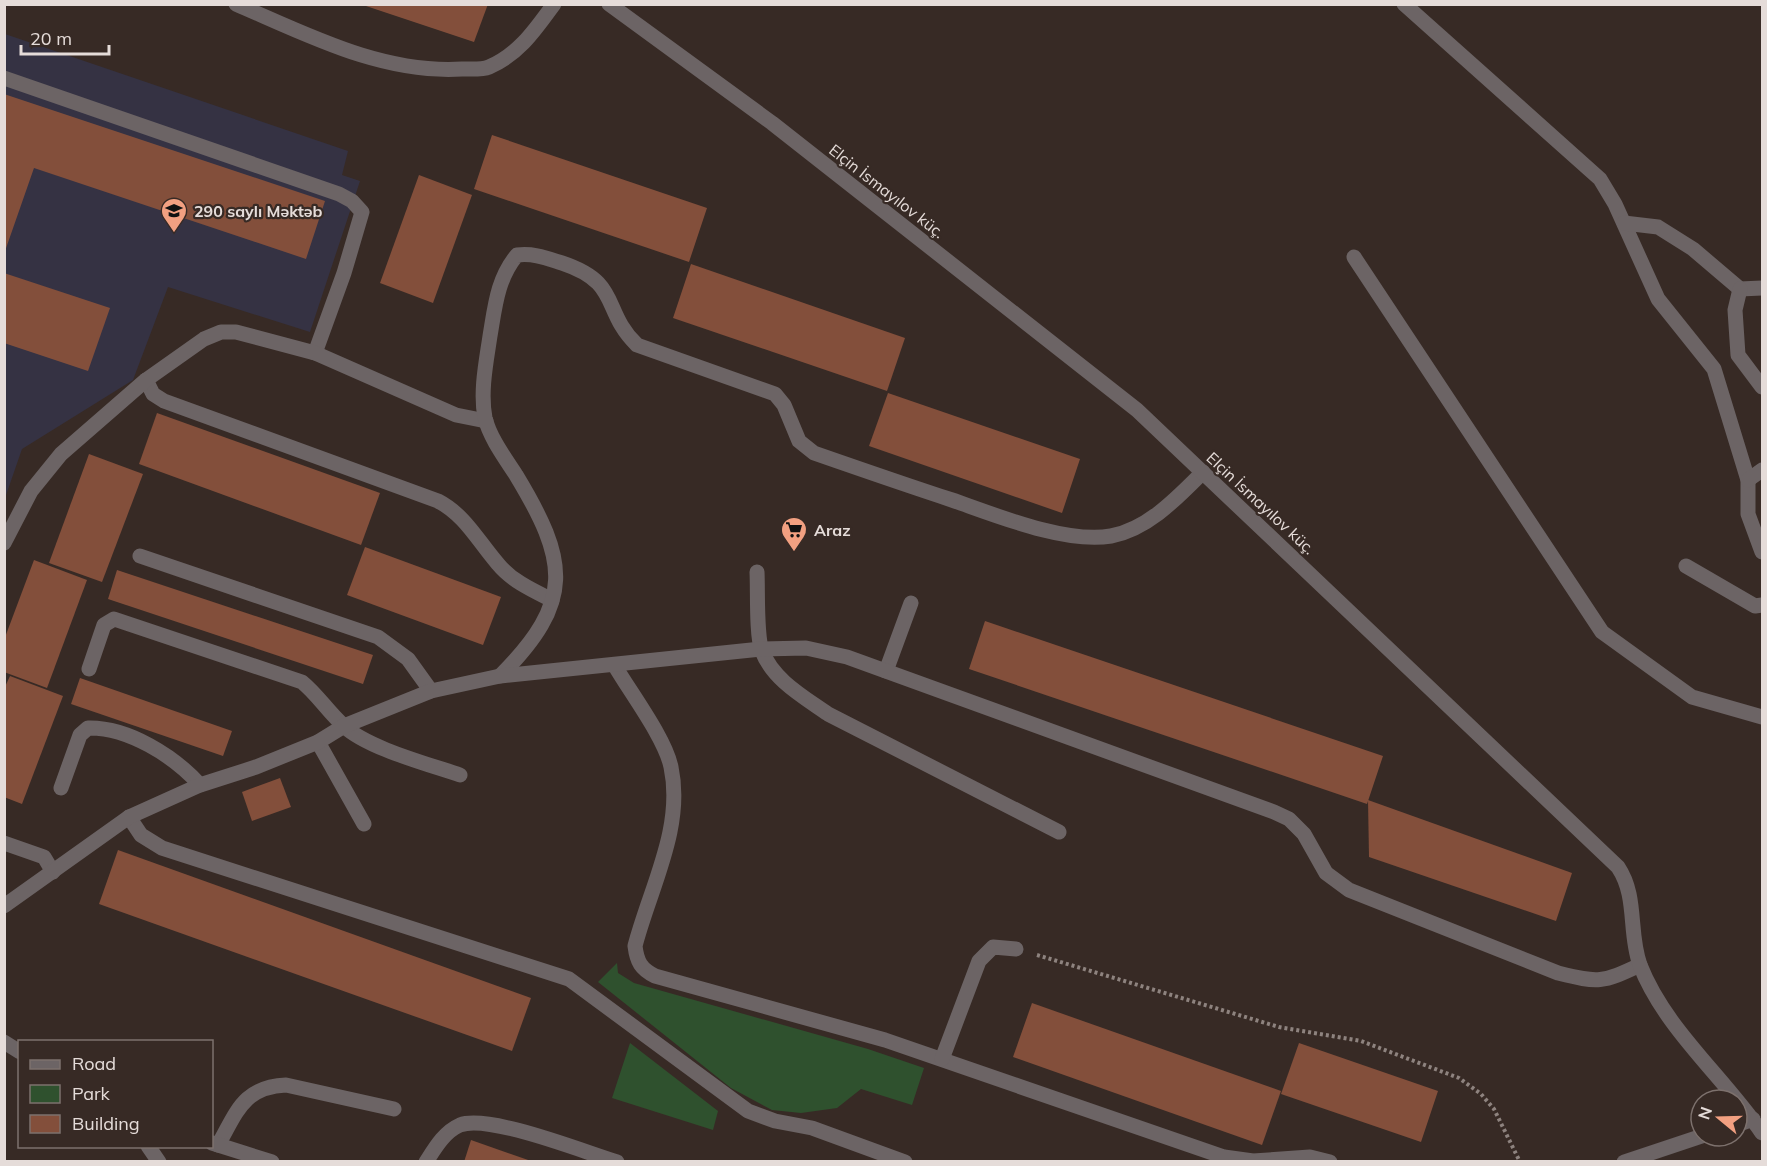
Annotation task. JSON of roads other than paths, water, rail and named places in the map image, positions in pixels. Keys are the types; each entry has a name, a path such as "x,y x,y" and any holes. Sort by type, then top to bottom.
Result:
{"street":[{"path":"236,4 343,50 372,58 439,70 487,68 519,50 554,4"},
{"name":"Elçin İsmayılov küç.","path":"609,4 772,123 1137,410 1618,867 1627,881 1631,900 1632,936 1640,965 1660,1002 1754,1119 1762,1133"},
{"path":"1404,4 1600,179 1624,223 1658,299 1714,369 1748,480 1749,514 1762,552"},
{"path":"4,78 339,194 352,201 362,212 344,273 315,353"},
{"path":"1624,223 1658,227 1693,249 1740,289 1762,288"},
{"path":"500,676 541,630 552,600 557,570 553,546 538,512 486,421 483,401 497,291 509,265 517,255 532,253 582,270 599,281 625,333 637,345 775,394 784,405 799,441 814,453 1018,523 1080,537 1111,536 1141,525 1178,497 1203,472"},
{"path":"1354,257 1602,633 1692,697 1762,717"},
{"path":"1740,289 1735,310 1738,355 1762,387"},
{"path":"4,543 31,491 61,454 146,380 204,339 221,332 236,332 315,353 456,415 486,421"},
{"path":"146,380 153,394 164,400 438,501 453,509 499,565 518,582 552,600"},
{"path":"1748,480 1762,470"},
{"path":"140,556 378,637 408,659 430,691"},
{"path":"1686,566 1755,606 1762,605"},
{"path":"757,572 761,649 773,670 793,689 828,714 1059,832"},
{"path":"886,671 911,603"},
{"path":"89,669 104,625 114,619 302,682 318,696 344,726 359,736 460,775"},
{"path":"4,906 129,817 200,784 256,767 318,742 344,726 430,691 500,676 615,666 761,649 806,648 847,657 1274,812 1289,819 1304,834 1326,873 1349,890 1558,973 1593,982 1607,981 1640,965"},
{"path":"615,666 671,765 674,793 674,819 635,946 637,959 643,969 655,976 885,1040 1224,1157 1253,1161 1310,1156 1330,1161"},
{"path":"61,788 80,735 88,728 159,749 183,766 200,784"},
{"path":"318,742 364,824"},
{"path":"129,817 141,835 162,848 569,979 748,1111 775,1121 812,1128 905,1161"},
{"path":"4,843 44,857 53,872"},
{"path":"942,1059 979,961 993,947 1016,949"},
{"path":"4,1042 18,1051"},
{"path":"272,1161 215,1144 251,1093 269,1085 286,1085 394,1109"},
{"path":"1749,1121 1754,1119"},
{"path":"426,1161 439,1140 460,1125 488,1123 617,1161"},
{"path":"1624,1161 1689,1140"},
{"path":"149,1148 159,1161"}],"place":[{"name":"290 saylı Məktəb","path":"174,234"},
{"name":"Araz","path":"794,553"}]}
